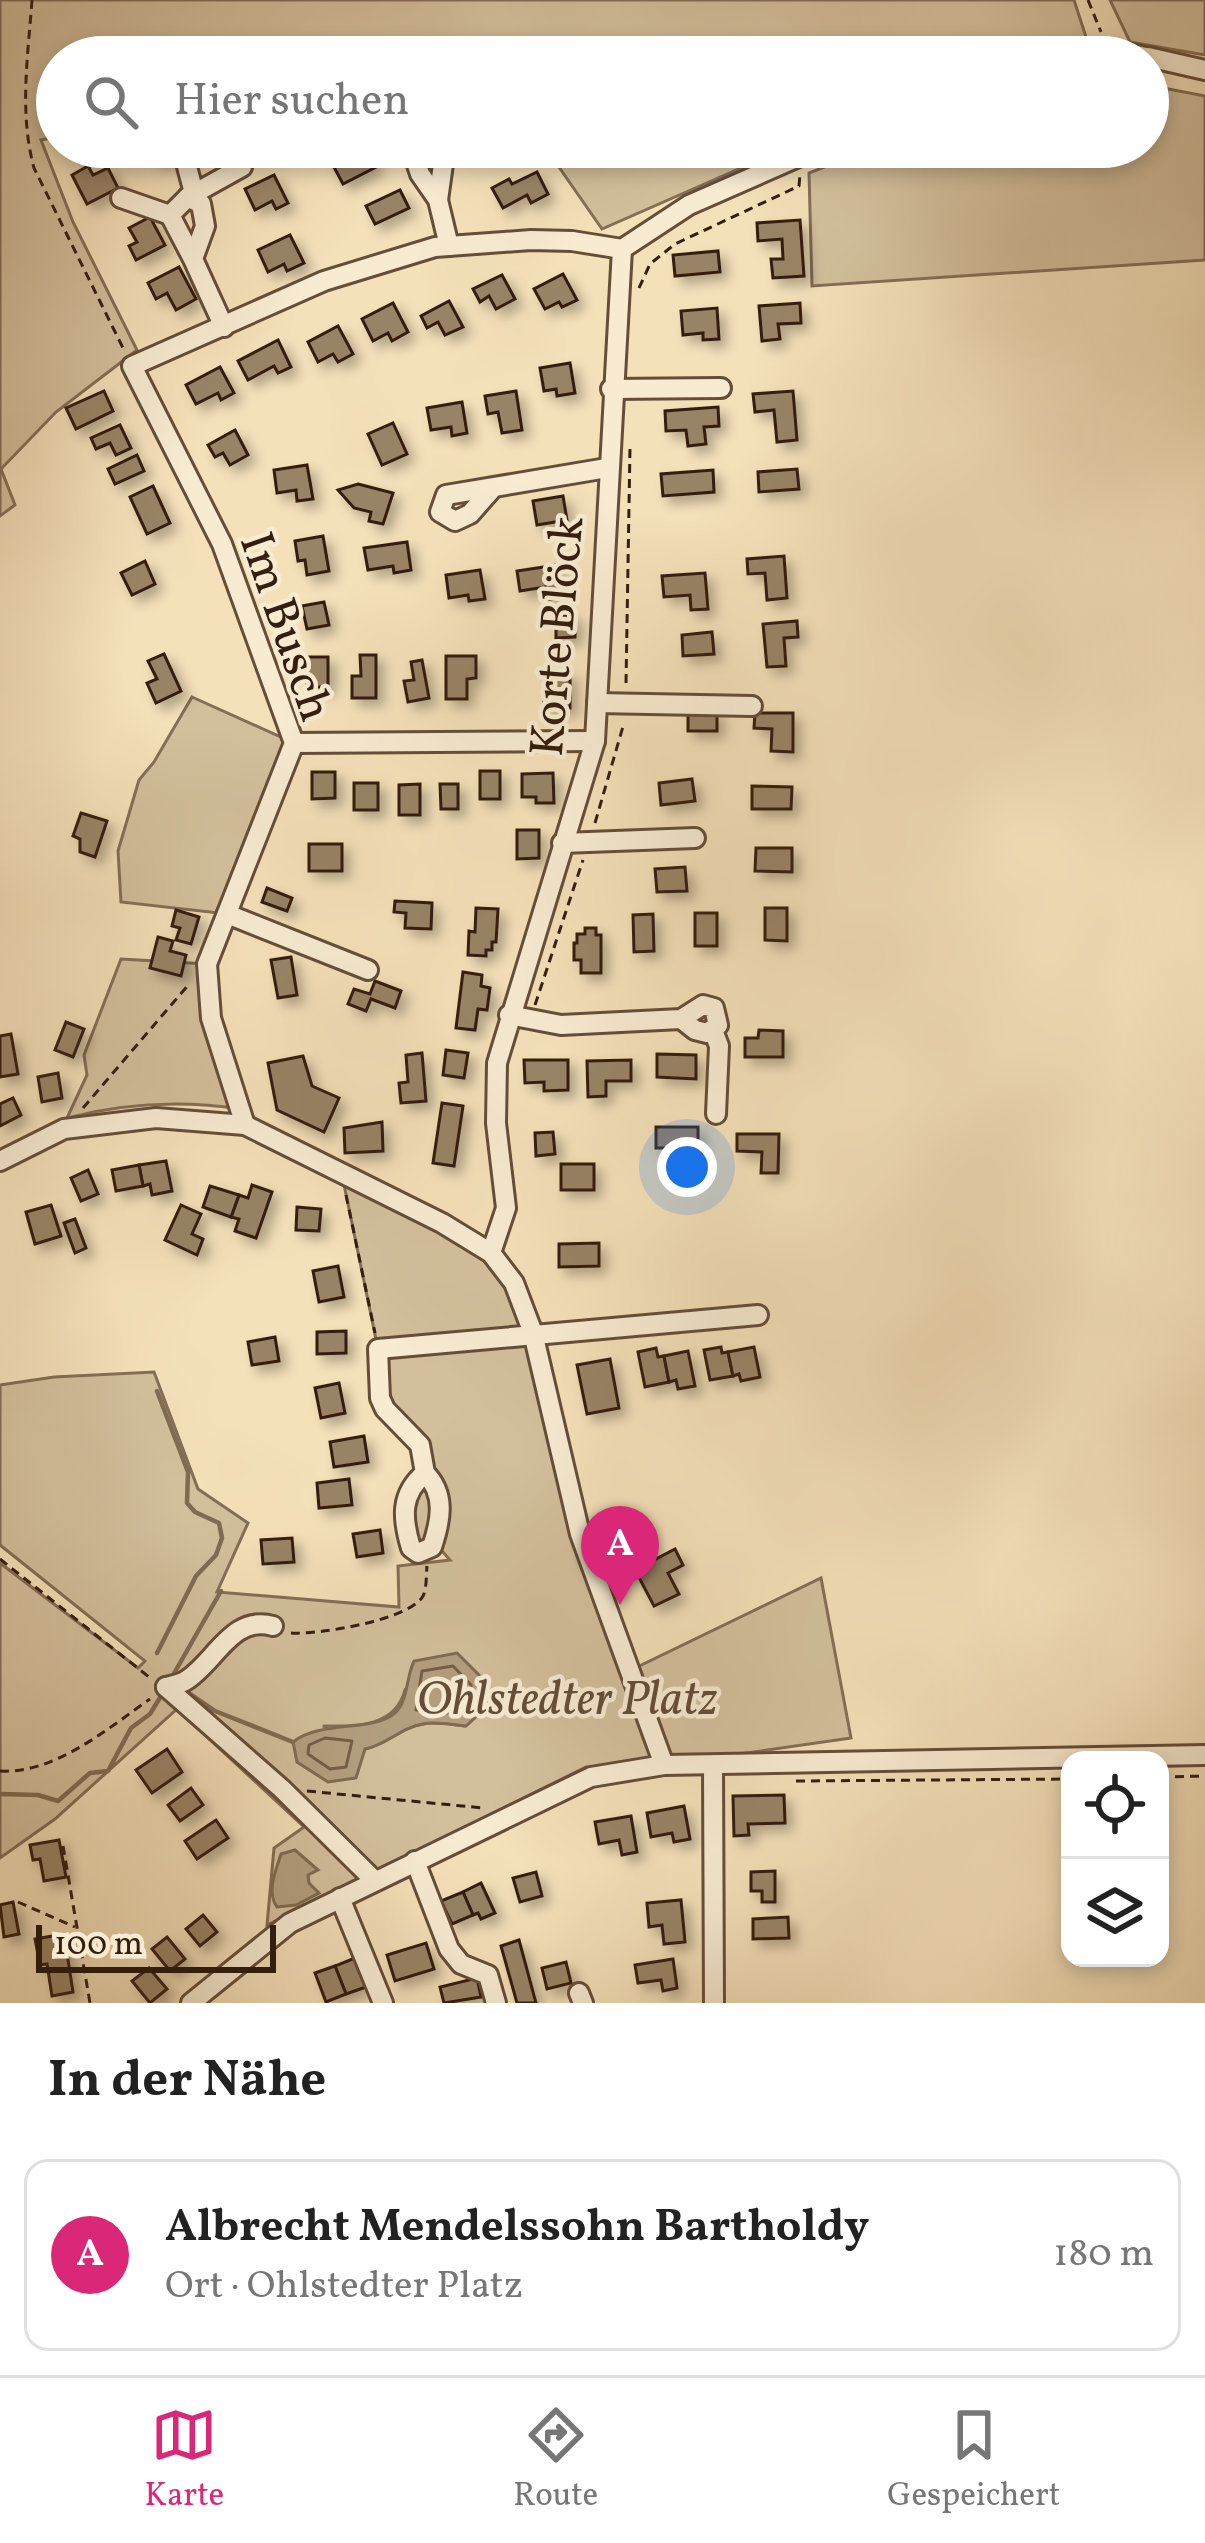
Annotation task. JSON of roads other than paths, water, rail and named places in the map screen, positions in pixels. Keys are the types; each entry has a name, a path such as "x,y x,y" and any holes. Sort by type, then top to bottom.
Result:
{"street":[{"path":"1169,62 1205,70"},
{"path":"187,168 191,195 200,204 205,226 193,259"},
{"path":"170,214 191,195 240,168"},
{"path":"418,168 438,200 449,246"},
{"path":"438,200 442,168"},
{"path":"121,198 170,214 224,327 324,281 449,246 572,241 622,249 689,205 773,168"},
{"name":"Korte Blöck","path":"491,1253 506,1208 496,1124 497,1063 519,1017 562,843 595,741 622,249"},
{"name":"Im Busch","path":"224,327 132,366 222,544 294,743 207,964 211,1018 245,1124"},
{"path":"611,389 721,388"},
{"name":"Korte Blöck","path":"492,490 608,468"},
{"path":"597,703 752,706"},
{"path":"294,743 595,741"},
{"path":"562,843 695,838"},
{"path":"226,914 368,970"},
{"path":"519,1017 561,1025 681,1019 695,1030 712,1030 719,1046 716,1114"},
{"path":"0,1160 64,1129 156,1118 245,1124 341,1170 491,1253 514,1283 532,1334 580,1534 664,1765"},
{"path":"425,1473 414,1482 403,1510 411,1548 424,1552 434,1542 440,1511 434,1482 425,1473 420,1445 385,1409 378,1349 758,1315"},
{"path":"273,1626 261,1622 244,1628 186,1681 166,1687 282,1789 375,1881"},
{"path":"191,2003 290,1923 591,1777 664,1765 1205,1756"},
{"path":"713,1765 714,2003"},
{"path":"415,1862 449,1949 461,1964 488,1975 496,2003"},
{"path":"340,1898 382,2003"}],"water":[{"path":"457,1653 483,1679 488,1706 466,1726 423,1724 365,1749 356,1778 328,1782 297,1762 293,1742 320,1730 392,1716 403,1702 414,1661"},
{"path":"295,1850 318,1870 308,1875 319,1893 296,1905 277,1907 272,1888 281,1854"}],"waterway":[{"path":"157,1391 188,1472 187,1503 219,1523 222,1538 216,1555 196,1576 157,1653"},
{"path":"172,1677 221,1591"},
{"path":"186,1691 215,1711 293,1742"},
{"path":"0,1794 58,1801 90,1773 108,1771 131,1728 150,1714 161,1696"}],"place":[{"name":"Albrecht Mendelssohn Bartholdy","path":"620,1605"}],"park label":[{"name":"Ohlstedter Platz","path":"567,1697"}]}
